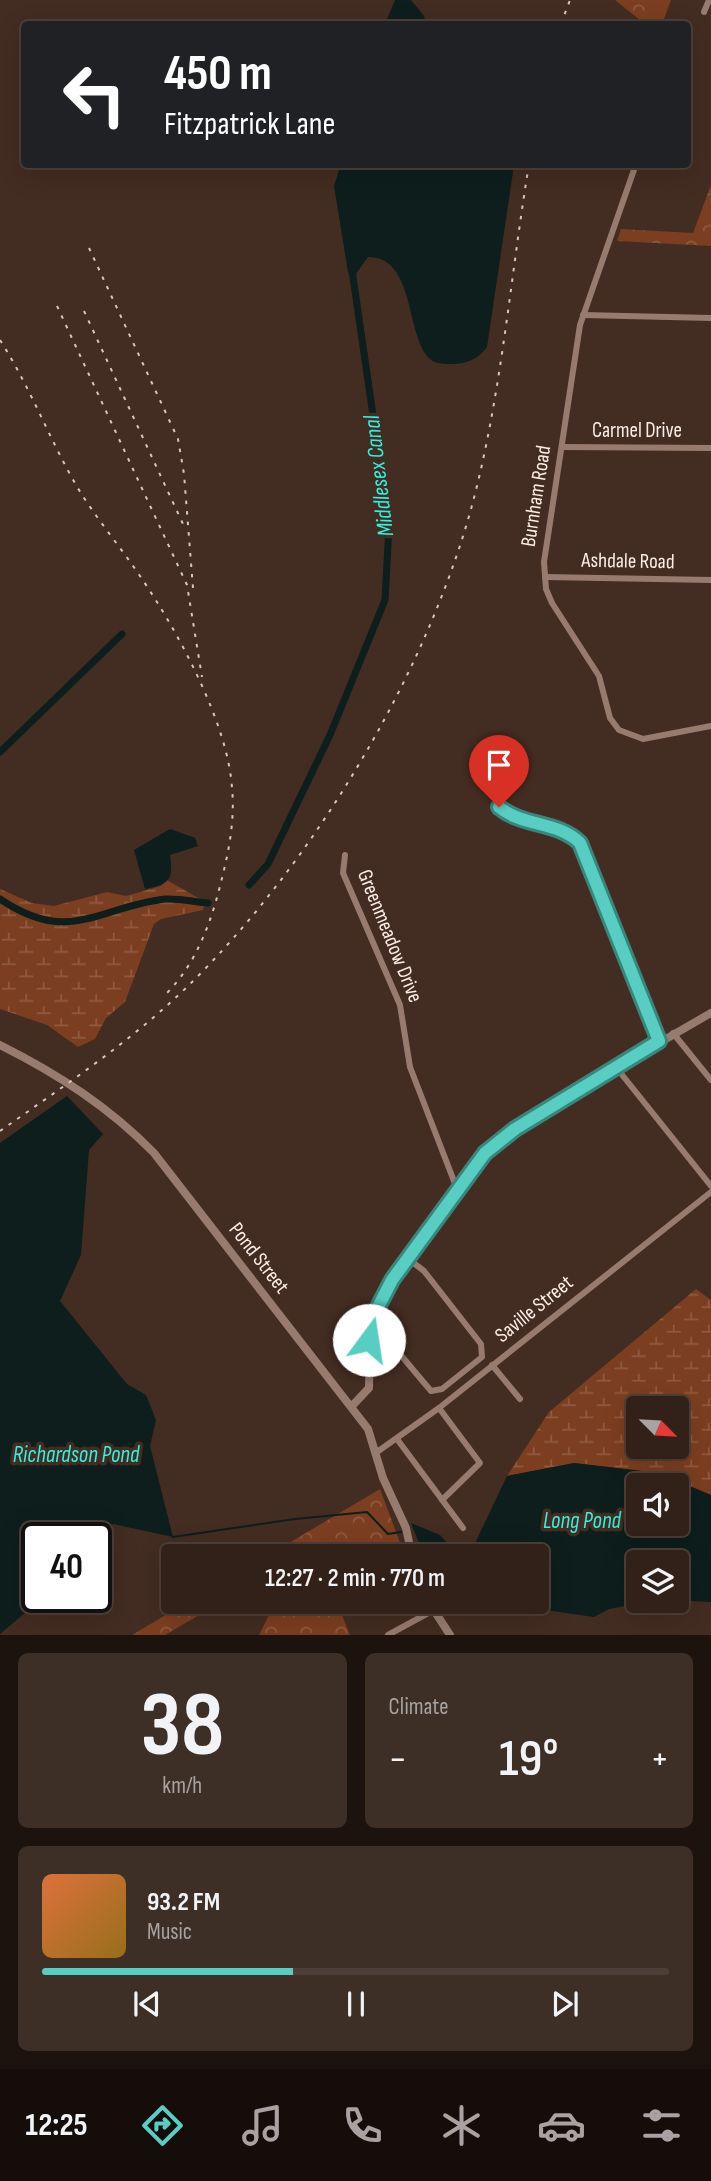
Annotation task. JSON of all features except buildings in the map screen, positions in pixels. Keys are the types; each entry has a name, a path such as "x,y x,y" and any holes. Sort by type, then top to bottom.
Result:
{"street":[{"path":"704,12 709,0"},
{"name":"Burnham Road","path":"635,168 583,315 544,562 545,578 552,603 599,676 610,718 619,730 643,739 711,726"},
{"path":"583,315 711,318"},
{"name":"Carmel Drive","path":"562,447 711,448"},
{"name":"Ashdale Road","path":"545,578 711,580"},
{"path":"481,749 489,786 499,807 508,814 565,831 586,851 659,1041"},
{"name":"Greenmeadow Drive","path":"345,855 344,873 400,1005 410,1067 457,1189"},
{"path":"352,1406 369,1388 368,1353 372,1321 384,1293 457,1189 501,1138 615,1066 711,1013"},
{"path":"673,1033 711,1080"},
{"name":"Pond Street","path":"0,1045 75,1086 127,1127 154,1153 373,1436 383,1478 406,1528 409,1544"},
{"path":"615,1066 711,1186"},
{"name":"Saville Street","path":"377,1452 439,1408 711,1192"},
{"path":"372,1321 426,1388 434,1392 441,1390 479,1360 484,1350 424,1271 407,1258"},
{"path":"368,1353 378,1342 392,1345"},
{"path":"492,1365 520,1399"},
{"path":"439,1408 480,1463 442,1500"},
{"path":"397,1439 463,1528"},
{"path":"388,1635 426,1614"},
{"path":"434,1614 450,1635"}],"green space":[{"path":"615,0 671,0 663,21 641,21"},
{"path":"711,185 711,246 617,241 621,229 693,233"},
{"path":"167,880 205,902 203,910 161,919 154,924 125,1002 106,1018 95,1039 78,1047 47,1025 0,1009 0,889 32,903 54,906 107,892 126,896 161,886"},
{"path":"696,1289 711,1300 711,1495 689,1486 689,1473 659,1473 574,1463 507,1476 549,1412"},
{"path":"380,1489 401,1544 287,1544"},
{"path":"167,1614 201,1614 165,1635 132,1635"},
{"path":"270,1614 342,1614 350,1635 259,1635"}],"water":[{"path":"395,0 411,0 425,21 386,21"},
{"path":"340,168 514,168 487,347 484,351 469,361 455,364 432,360 416,333 402,283 394,269 383,260 368,257 353,278 348,272 334,186"},
{"path":"170,829 195,838 198,846 170,855 169,879 161,885 145,889 134,850"},
{"name":"Richardson Pond","path":"67,1096 103,1134 89,1150 81,1255 60,1301 127,1384 146,1395 156,1420 150,1446 173,1537 112,1525 112,1522 21,1522 21,1613 25,1613 0,1634 0,1143"},
{"name":"Long Pond","path":"574,1463 659,1473 626,1473 626,1536 689,1536 689,1486 711,1495 711,1602 689,1602 689,1550 626,1550 626,1606 609,1609 594,1617 549,1610 549,1544 475,1544 507,1476"},
{"path":"411,1523 440,1535 448,1544 419,1544"}],"waterway":[{"name":"Middlesex Canal","path":"249,885 268,864 330,735 385,600 389,526 352,270"},
{"name":"Middlesex Canal","path":"0,752 122,634"},
{"name":"Middlesex Canal","path":"0,899 24,913 45,920 65,922 165,899 208,903"},
{"path":"173,1537 295,1519 367,1512 388,1534 401,1532"}],"railway":[{"path":"562,21 570,0"},
{"path":"0,1131 96,1063 187,987 234,937 279,882 362,759 398,693 429,627 455,560 475,494 499,372 528,168"},
{"path":"89,248 178,439 184,474 193,588"},
{"path":"57,306 187,585 202,677"},
{"path":"84,311 183,524"},
{"path":"0,340 76,485 140,576 184,650 211,707 228,762 233,800 232,824 227,859 217,897 194,956 166,994"}],"route":[{"path":"369,1340 375,1313 392,1280 485,1153 501,1138 659,1041 586,851 575,837 565,831 508,814 499,807"}]}
